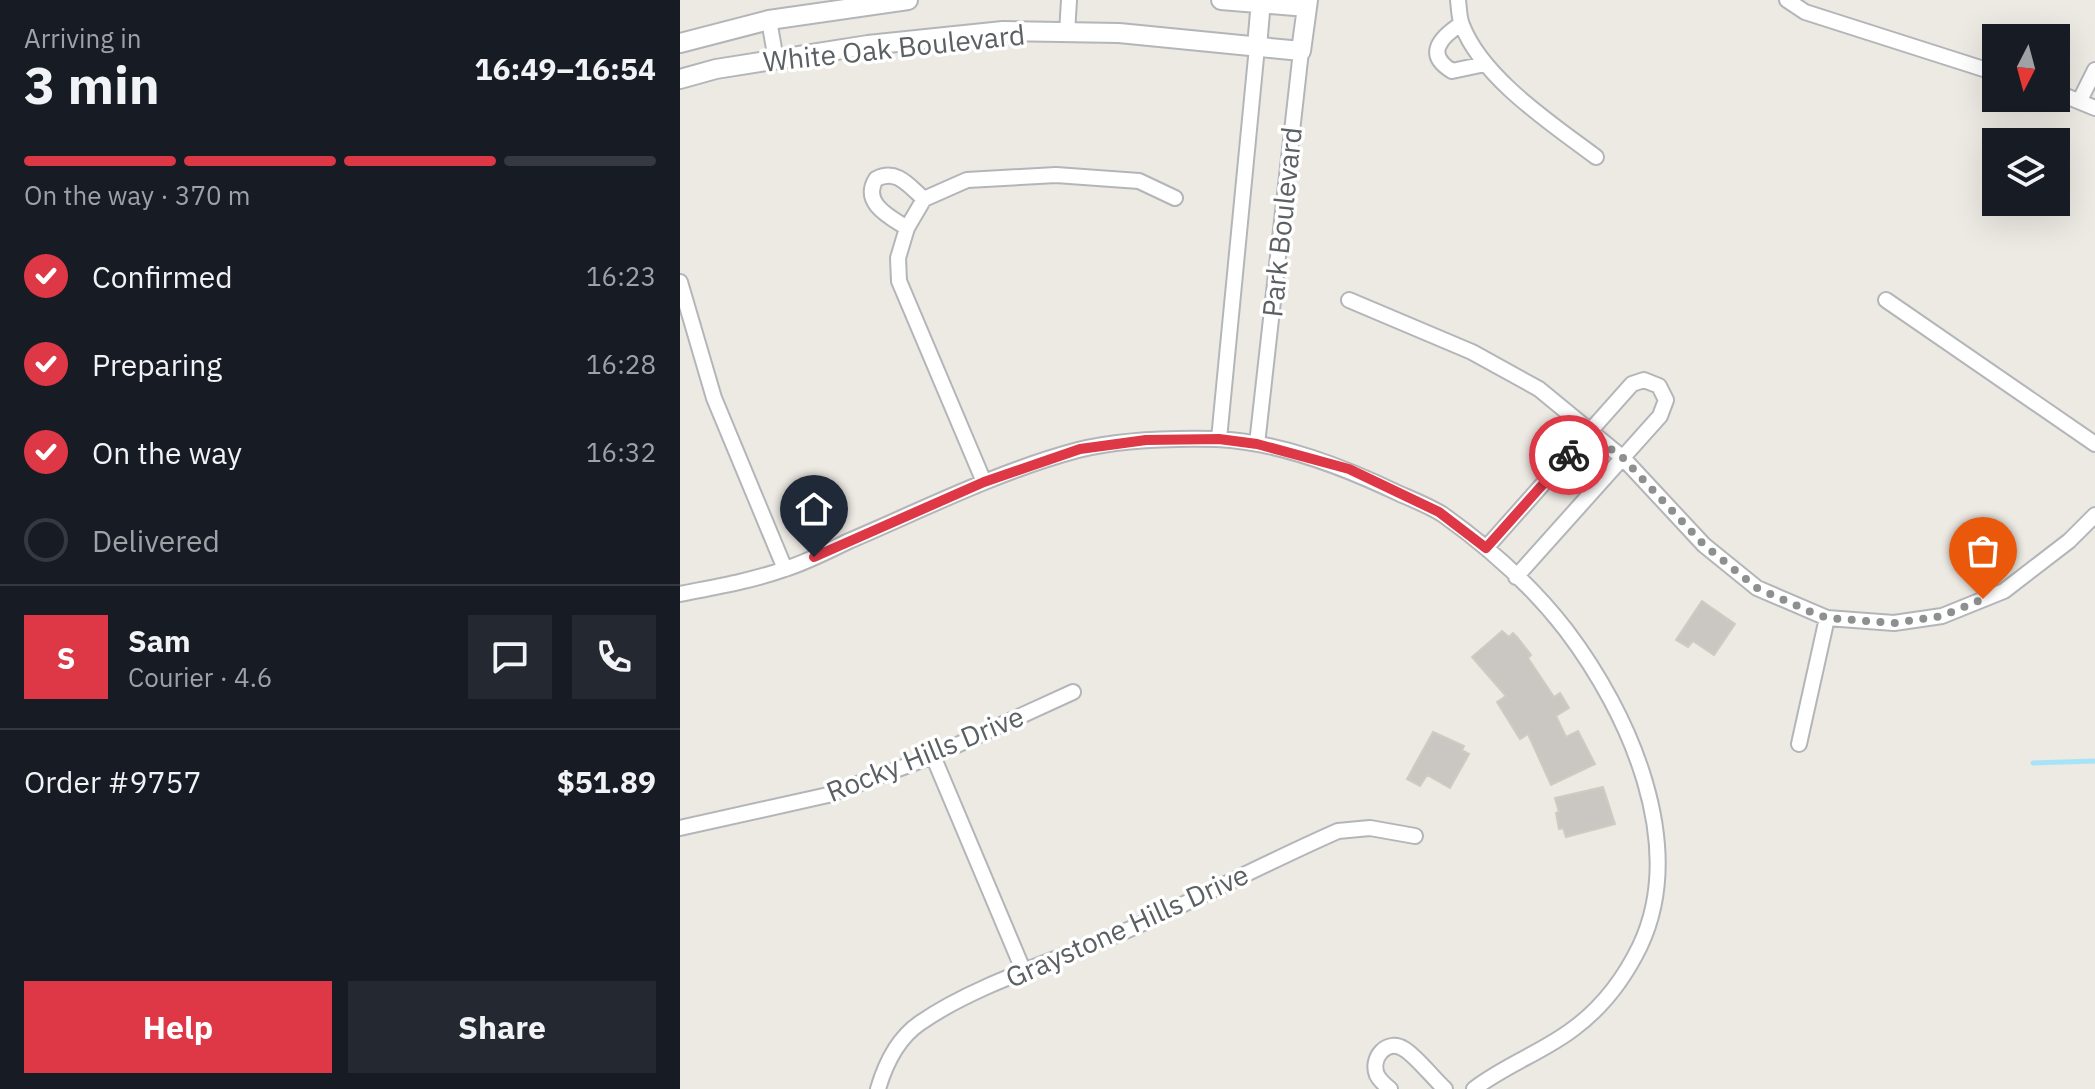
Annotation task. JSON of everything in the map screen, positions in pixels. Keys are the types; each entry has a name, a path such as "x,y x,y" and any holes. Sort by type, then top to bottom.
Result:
{"street":[{"name":"White Oak Boulevard","path":"680,43 769,20 908,0"},
{"path":"1067,33 1069,0"},
{"path":"1221,0 1308,4"},
{"path":"1458,0 1461,24 1485,64 1525,102 1596,157"},
{"path":"1787,0 1805,12 1982,69"},
{"name":"Park Boulevard","path":"1219,439 1261,1"},
{"name":"Park Boulevard","path":"1257,444 1308,4"},
{"path":"769,20 776,60"},
{"path":"1461,24 1440,42 1436,51 1438,59 1452,71 1485,64"},
{"name":"White Oak Boulevard","path":"680,79 716,69 868,45 1003,31 1119,33 1301,51"},
{"path":"2080,100 2095,70"},
{"path":"2070,97 2095,108"},
{"path":"907,228 874,203 872,185 876,179 890,174 899,177 924,199"},
{"path":"984,482 899,281 898,258 907,228 924,199 967,180 1056,175 1139,181 1175,198"},
{"path":"680,282 714,398 785,569"},
{"path":"1349,300 1485,359 1539,389 1623,458 1704,545 1757,588 1827,618 1894,623 1942,616 2004,591 2069,541 2095,515"},
{"path":"1886,300 2095,444"},
{"path":"1486,548 1632,384 1644,380 1659,386 1666,400 1660,416 1516,577"},
{"path":"680,594 785,569 984,482 1080,449 1146,440 1219,439 1257,444 1349,469 1439,512 1486,548 1564,628 1615,708 1650,798 1657,832 1658,873 1653,911 1626,972 1602,1004 1571,1031 1474,1089"},
{"path":"1799,744 1827,618"},
{"name":"Rocky Hills Drive","path":"680,828 828,795 933,756 1073,692"},
{"path":"933,756 1024,972"},
{"name":"Graystone Hills Drive","path":"878,1089 903,1038 919,1023 1024,972 1123,932 1338,831 1370,828 1415,836"},
{"path":"1390,1089 1378,1078 1375,1067 1377,1056 1394,1046 1404,1048 1445,1089"}],"building":[{"path":"1702,601 1735,624 1714,655 1693,641 1688,647 1676,640"},
{"path":"1502,631 1509,637 1513,633 1517,637 1531,655 1528,658 1554,697 1560,693 1569,708 1556,716 1566,737 1578,731 1595,764 1551,785 1528,734 1520,739 1497,702 1506,696 1472,657"},
{"path":"1433,732 1464,746 1462,750 1469,754 1450,788 1427,775 1420,786 1407,779"},
{"path":"1603,787 1615,824 1566,837 1563,828 1559,829 1555,798"}],"waterway":[{"path":"2033,763 2095,761"}],"way so far":[{"path":"1569,455 1589,433 1623,458 1704,545 1757,588 1827,618 1894,623 1942,616 1983,599"}],"route":[{"path":"814,557 984,482 1080,449 1146,440 1219,439 1257,444 1349,469 1439,512 1486,548 1569,455"}]}
